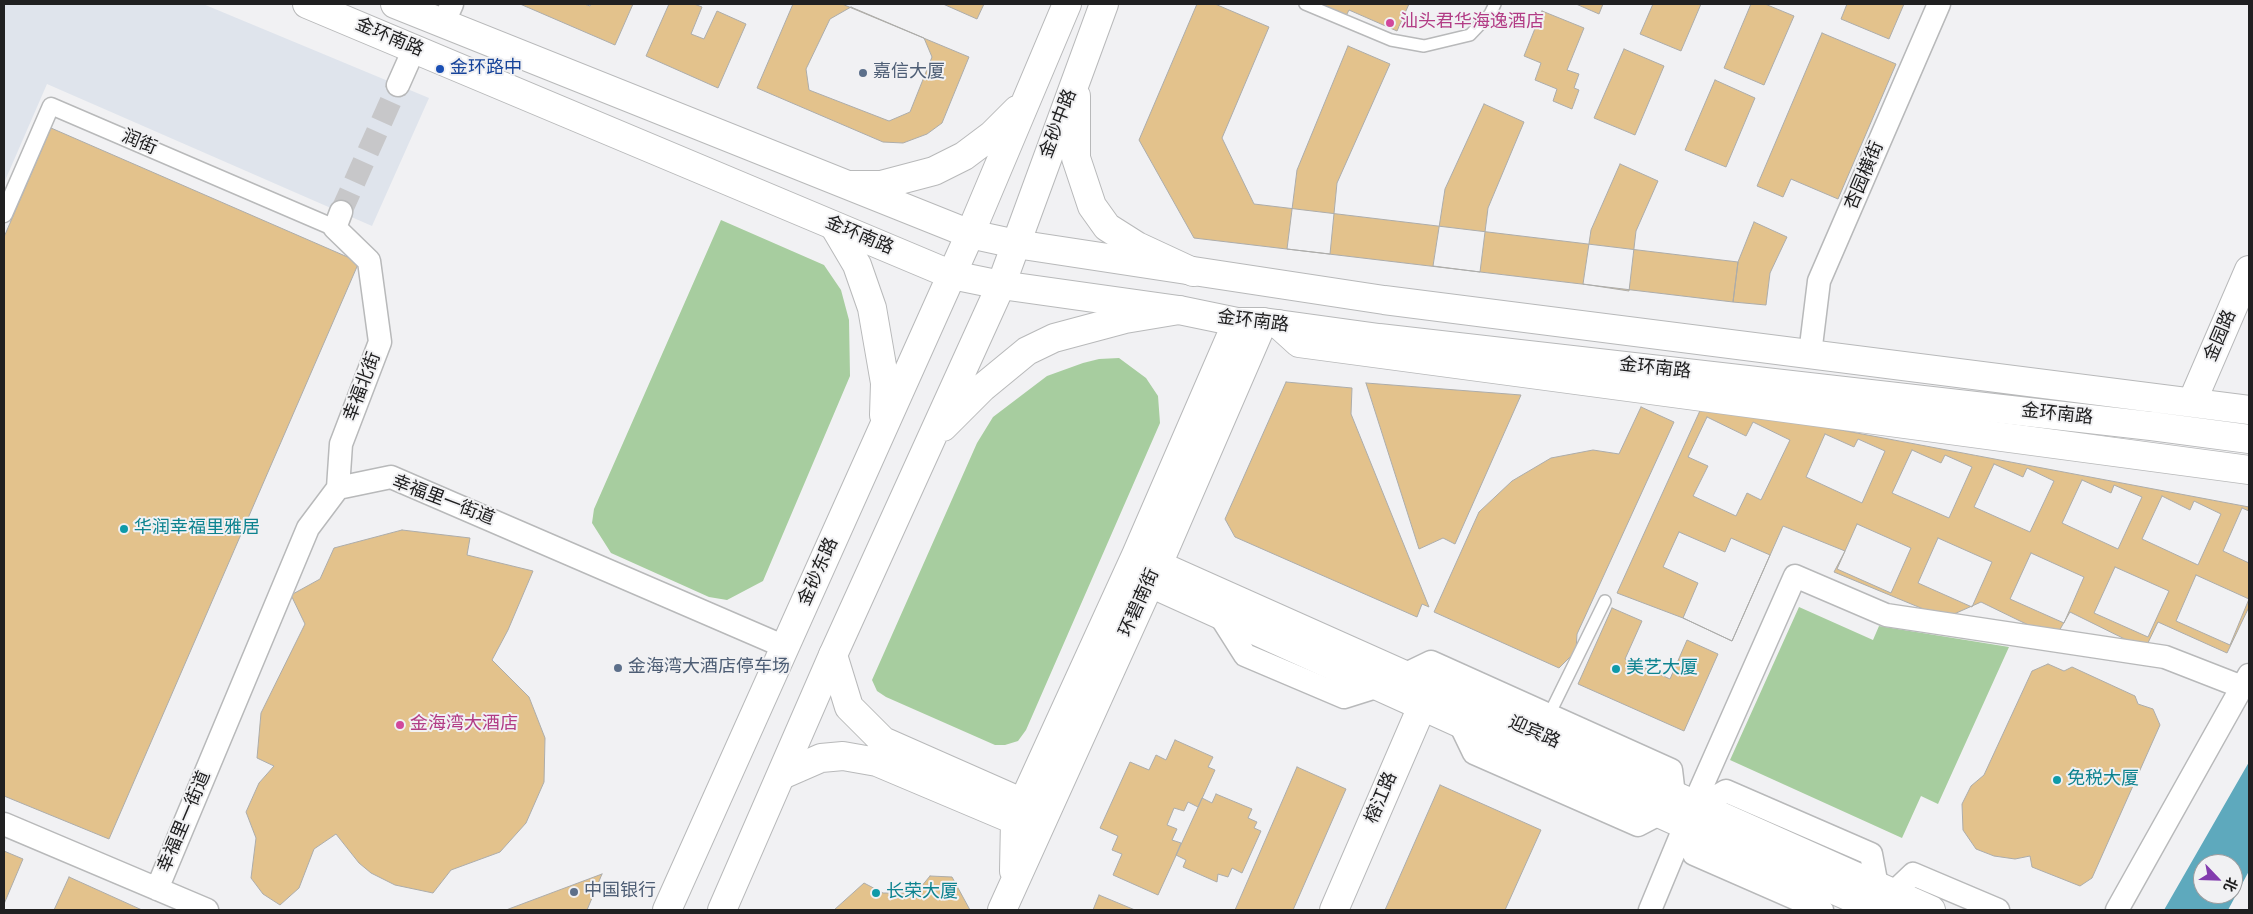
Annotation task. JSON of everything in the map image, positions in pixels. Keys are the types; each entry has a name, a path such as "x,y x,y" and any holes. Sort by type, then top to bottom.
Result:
{"main road":[{"name":"金环南路","path":"307,4 952,275 1000,285 1259,323 2151,426 2249,439"},
{"name":"金环南路","path":"395,4 447,14 970,234 1016,244 1384,300 2249,410"},
{"path":"970,234 1067,4"},
{"name":"金砂中路","path":"1000,285 1104,4"},
{"path":"1076,78 1076,158 1092,206 1107,227 1114,232 1137,246 1193,272"},
{"path":"851,185 881,185 934,171 964,156 992,136 1027,100"},
{"path":"834,226 857,265 872,308 885,383 883,429"},
{"name":"金砂东路","path":"667,910 970,234"},
{"name":"金园路","path":"2192,402 2249,270"},
{"path":"722,910 833,655 1000,285"},
{"path":"933,436 982,388 1027,351 1054,338 1125,318 1179,310"},
{"path":"1259,323 1299,344 2249,470"},
{"name":"环碧南街","path":"1002,910 1014,882 1030,816 1143,569 1259,323"},
{"name":"迎宾路","path":"1143,569 1219,614 1379,686 1542,725 1684,812"},
{"name":"迎宾路","path":"1143,569 1404,675 1460,724 1684,812 1877,901 1931,910"},
{"path":"833,655 849,707 883,741 1030,816"},
{"name":"榕江路","path":"1334,910 1426,696"},
{"path":"782,775 821,758 843,756 877,762 1030,816"},
{"path":"1014,882 1016,910"}],"street":[{"name":"杏园横街","path":"1810,354 1819,281 1939,4"},
{"path":"398,85 414,49"},
{"name":"润街","path":"4,214 52,106 338,220"},
{"name":"幸福北街","path":"338,220 369,260 380,342 341,444 338,488"},
{"name":"幸福里一街道","path":"157,889 308,528 338,488 391,476 785,647"},
{"path":"1650,910 1684,812 1795,576 1886,615 2165,657 2246,681 2117,910"},
{"path":"1404,675 1431,662 1542,725"},
{"path":"1684,812 1694,854 1822,910"},
{"path":"4,824 207,910"},
{"path":"1877,901 1913,874 1998,910"}],"lane":[{"path":"1305,4 1391,40 1424,46 1470,35 1490,14 1495,4"},
{"path":"1542,725 1605,601"}],"shaded area":[{"path":"4,4 203,4 429,98 372,226 47,84 4,183"}],"green space":[{"path":"721,220 824,265 841,290 849,320 850,376 763,581 727,600 709,597 611,553 592,523 594,509"},
{"path":"1119,358 1146,378 1158,396 1160,423 1026,730 1018,741 1005,745 995,745 886,697 877,691 872,680 977,443 993,417 1047,376 1099,359"},
{"path":"1799,607 1873,640 1879,626 2009,647 1938,804 1921,796 1902,838 1730,760"}],"water":[{"path":"2249,762 2249,871 2243,882 2243,854 2196,854"},
{"path":"2193,860 2193,904 2231,904 2228,910 2164,910"}],"building":[{"path":"520,4 584,4 590,6 591,4 633,4 615,45"},
{"path":"669,4 694,4 702,7 691,34 704,39 717,11 746,24 718,88 646,56"},
{"name":"嘉信大厦","path":"793,4 842,4 969,57 942,123 927,134 903,143 883,142 757,88"},
{"path":"943,4 984,4 977,19"},
{"path":"1197,4 1215,4 1269,27 1222,138 1254,204 1738,262 1733,302 1194,238 1139,140"},
{"name":"汕头君华海逸酒店","path":"1317,4 1409,4 1397,31 1349,10 1346,16"},
{"path":"1576,4 1603,4 1599,14"},
{"path":"1653,4 1701,4 1681,51 1640,34"},
{"path":"1751,4 1765,4 1794,16 1764,85 1724,68"},
{"path":"1847,4 1904,4 1889,39 1841,19"},
{"name":"嘉信大厦","path":"851,7 924,38 932,57 910,112 889,121 809,90 806,69 830,19"},
{"path":"1542,11 1584,28 1567,70 1579,74 1574,88 1579,90 1572,109 1553,101 1557,89 1535,80 1541,63 1524,56"},
{"path":"1822,33 1896,64 1838,199 1791,179 1783,197 1757,186"},
{"path":"1348,46 1390,64 1337,183 1330,254 1287,249 1297,170"},
{"path":"1624,49 1664,66 1635,135 1594,118"},
{"path":"1715,80 1755,98 1726,167 1685,150"},
{"path":"1484,104 1524,122 1488,208 1480,272 1433,266 1445,189"},
{"name":"华润幸福里雅居","path":"51,128 359,262 109,839 4,796 4,237"},
{"path":"1620,164 1658,181 1636,231 1629,291 1583,284 1591,230"},
{"path":"1754,222 1787,237 1770,273 1766,305 1733,302 1738,262"},
{"path":"1286,382 1352,388 1351,414 1429,607 1422,604 1417,617 1235,537 1225,519"},
{"path":"1366,383 1521,395 1455,544 1443,538 1419,549"},
{"path":"1703,404 2249,507 2249,607 2227,653 2158,622 2145,649 2070,612 2055,638 1981,602 1945,618 1834,572 1845,551 1783,526 1732,641 1683,618 1617,593"},
{"path":"1641,407 1674,422 1577,634 1576,651 1559,668 1434,612 1479,512 1512,481 1551,458 1593,450 1619,454"},
{"path":"1707,417 1746,436 1753,422 1790,440 1761,500 1747,493 1736,516 1693,496 1708,466 1688,457"},
{"path":"1825,434 1854,447 1858,439 1885,451 1862,503 1806,477"},
{"path":"1912,450 1941,463 1945,455 1972,467 1949,518 1892,493"},
{"path":"1994,464 2023,477 2027,468 2054,481 2030,532 1974,507"},
{"path":"2082,480 2111,493 2114,485 2142,497 2118,549 2062,523"},
{"path":"2162,496 2190,510 2194,501 2221,514 2198,565 2142,539"},
{"path":"2242,508 2249,511 2249,563 2223,551"},
{"path":"1857,524 1911,548 1891,593 1837,569"},
{"name":"金海湾大酒店","path":"402,530 470,538 467,555 533,571 508,630 492,660 529,697 545,738 544,782 526,823 500,852 451,870 433,893 395,885 371,873 359,863 336,834 314,849 299,888 280,905 263,894 251,878 256,838 246,812 259,783 274,766 257,758 261,713 305,624 291,595 320,579 334,548"},
{"path":"1679,532 1725,552 1731,538 1770,555 1732,641 1683,618 1698,583 1663,567"},
{"path":"1938,538 1992,562 1972,607 1918,583"},
{"path":"2031,553 2084,577 2064,623 2010,599"},
{"path":"2115,567 2169,591 2148,637 2094,613"},
{"path":"2196,575 2249,599 2230,645 2176,621"},
{"name":"美艺大厦","path":"1612,608 1642,621 1625,659 1670,679 1687,640 1718,654 1684,731 1578,684"},
{"name":"免税大厦","path":"2048,664 2064,671 2072,667 2135,696 2138,704 2153,709 2160,725 2092,878 2080,886 2032,867 2030,856 2015,859 1994,856 1976,849 1963,830 1962,804 1971,786 1984,775 2032,671"},
{"path":"1175,740 1213,757 1208,767 1215,770 1158,895 1113,875 1122,854 1112,850 1118,836 1100,828 1130,762 1149,770 1156,755 1166,760"},
{"path":"1297,767 1346,789 1293,910 1235,910"},
{"path":"1440,785 1541,830 1505,910 1385,910"},
{"path":"1216,794 1252,809 1248,818 1257,822 1254,828 1261,831 1242,873 1232,868 1228,877 1218,874 1217,882 1183,867 1186,860 1176,855 1181,843 1172,840 1177,829 1167,825 1174,808 1184,811 1188,802 1198,807 1202,798 1212,803"},
{"path":"4,851 23,859 4,904"},
{"name":"中国银行","path":"602,874 587,910 506,910"},
{"name":"长荣大厦","path":"930,876 952,877 970,910 834,910 864,883 883,893 916,893"},
{"path":"69,877 142,910 54,910"},
{"path":"1099,895 1135,910 1093,910"}],"tunnel":[{"path":"341,212 398,85"}],"place":[{"name":"汕头君华海逸酒店","path":"1390,23"},
{"name":"金环路中","path":"440,69"},
{"name":"嘉信大厦","path":"863,73"},
{"name":"华润幸福里雅居","path":"124,529"},
{"name":"金海湾大酒店停车场","path":"618,668"},
{"name":"美艺大厦","path":"1616,669"},
{"name":"金海湾大酒店","path":"400,725"},
{"name":"免税大厦","path":"2057,780"},
{"name":"中国银行","path":"574,892"},
{"name":"长荣大厦","path":"876,893"}]}
